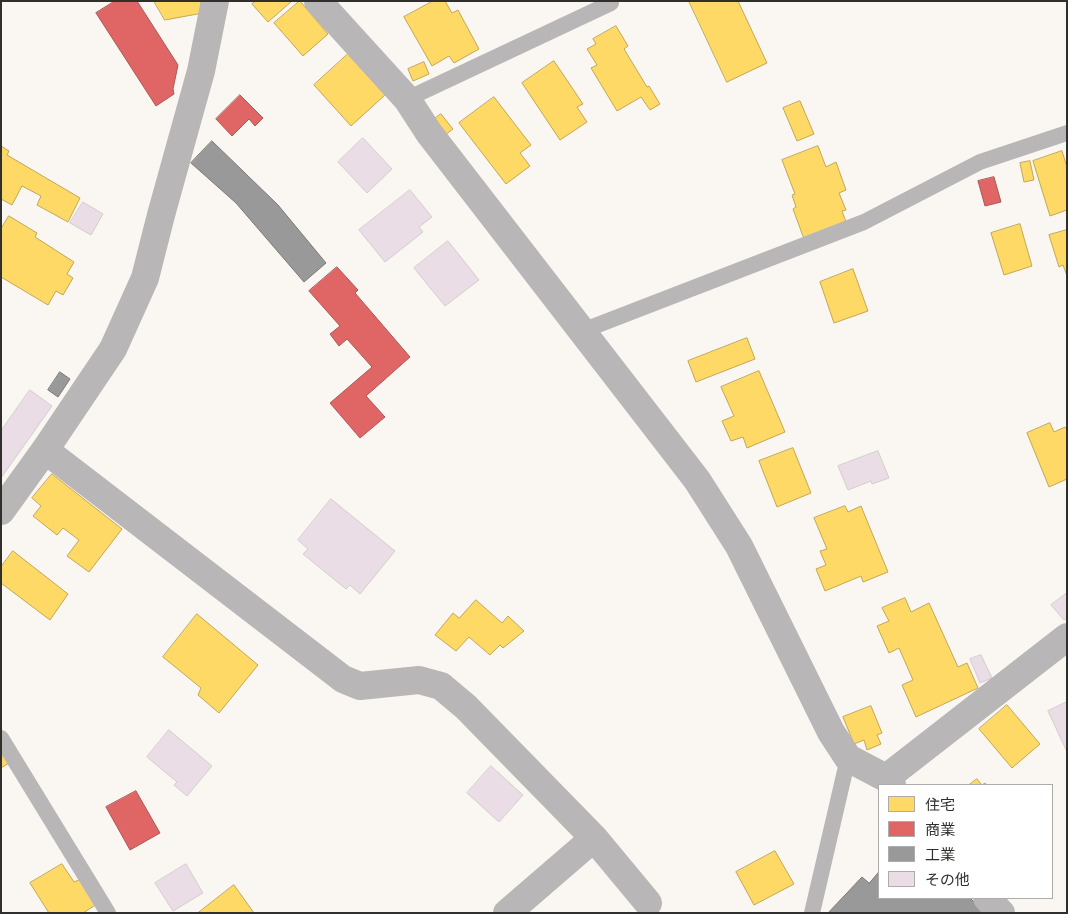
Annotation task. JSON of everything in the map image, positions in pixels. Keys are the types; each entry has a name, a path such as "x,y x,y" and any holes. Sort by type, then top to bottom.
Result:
{"street":[{"path":"1,511 45,450 113,349 145,278 200,71 215,1"},
{"path":"318,1 407,99 429,133 697,480 734,538 769,604 831,732 848,758 889,782 1067,637"},
{"path":"45,450 342,679 360,686 420,680 441,686 466,707 594,838 648,903"},
{"path":"507,913 594,838"},
{"path":"987,899 1001,913"}],"lane":[{"path":"407,99 611,3"},
{"path":"582,331 864,222 980,162 1067,133"},
{"path":"1,738 108,913"},
{"path":"812,913 848,758"}],"building: 住宅":[{"path":"154,1 201,1 203,13 165,20"},
{"path":"256,1 292,1 268,22 252,4"},
{"path":"300,1 328,34 303,56 274,23"},
{"path":"433,1 445,1 452,13 458,10 479,49 454,63 449,56 432,66 404,17"},
{"path":"689,1 738,1 767,63 727,82"},
{"path":"616,26 628,46 624,49 647,87 649,86 660,104 650,110 641,97 617,111 591,68 597,65 587,49 596,44 593,39"},
{"path":"348,54 385,95 351,126 314,85"},
{"path":"554,61 583,104 577,107 587,122 560,140 522,83"},
{"path":"424,62 429,74 413,81 408,69"},
{"path":"494,97 531,145 520,153 530,166 506,184 459,123"},
{"path":"800,101 814,134 797,141 783,108"},
{"path":"441,114 453,129 445,135 433,120"},
{"path":"1,146 9,151 7,155 80,198 68,222 37,205 41,196 22,186 12,205 1,199"},
{"path":"818,146 826,167 836,162 846,190 839,193 846,210 842,211 846,222 804,239 793,209 796,207 792,195 795,194 782,160"},
{"path":"1062,151 1067,167 1067,210 1050,216 1033,161"},
{"path":"1030,161 1034,180 1024,182 1020,163"},
{"path":"9,216 37,233 35,237 74,262 67,274 73,278 63,295 56,291 48,305 1,277 1,229"},
{"path":"1020,224 1032,266 1004,275 991,233"},
{"path":"1067,230 1067,276 1063,265 1059,267 1049,235"},
{"path":"853,269 868,311 834,323 820,282"},
{"path":"747,338 755,359 696,382 688,361"},
{"path":"759,371 785,432 747,448 743,437 731,441 722,421 734,416 721,387"},
{"path":"1050,423 1054,432 1065,427 1067,430 1067,479 1049,487 1027,433"},
{"path":"793,448 811,493 777,507 759,461"},
{"path":"52,474 122,529 89,572 67,556 79,540 63,528 57,535 33,516 41,506 32,498"},
{"path":"845,506 848,512 861,506 888,572 863,582 861,576 825,591 816,569 826,565 820,551 827,549 814,518"},
{"path":"13,551 68,594 50,620 1,583 1,567"},
{"path":"905,598 911,612 929,603 958,667 967,663 978,688 916,717 902,685 913,680 899,648 889,653 877,626 889,621 882,608"},
{"path":"476,600 502,623 508,616 524,631 503,648 500,645 490,655 469,637 456,651 435,635 453,613 459,618"},
{"path":"197,614 258,665 219,713 198,695 201,688 163,657"},
{"path":"1007,705 1040,744 1012,768 979,729"},
{"path":"871,706 882,733 877,735 881,744 867,750 864,740 854,744 843,717"},
{"path":"1,750 9,763 1,768"},
{"path":"977,779 981,784 970,784"},
{"path":"775,851 794,884 754,905 736,872"},
{"path":"62,864 74,882 81,879 97,904 83,913 49,913 30,883"},
{"path":"234,885 254,913 198,913"}],"building: 商業":[{"path":"115,1 137,1 178,65 173,89 174,94 156,106 96,13"},
{"path":"240,95 263,118 255,126 249,119 232,136 216,119"},
{"path":"994,177 1001,202 985,206 978,181"},
{"path":"337,267 358,290 355,293 410,357 366,396 385,417 360,438 330,403 372,367 347,339 339,346 330,334 340,326 309,291"},
{"path":"136,791 160,833 130,850 106,807"}],"building: 工業":[{"path":"212,141 278,205 326,263 304,282 236,203 191,163"},
{"path":"60,372 70,379 58,397 48,390"},
{"path":"878,873 878,899 971,899 985,913 828,913 862,877 869,883"}],"building: その他":[{"path":"363,138 392,169 367,193 338,162"},
{"path":"410,190 432,217 419,227 423,232 385,262 359,230"},
{"path":"83,202 103,214 91,235 70,223"},
{"path":"448,241 479,280 445,306 414,268"},
{"path":"30,390 52,406 1,478 1,431"},
{"path":"878,451 889,478 872,484 871,481 848,490 838,466"},
{"path":"331,499 395,551 360,594 350,585 346,589 303,554 308,549 298,540"},
{"path":"1067,593 1067,618 1064,620 1051,605"},
{"path":"981,655 992,678 980,683 970,659"},
{"path":"1067,702 1067,752 1048,711"},
{"path":"169,730 212,766 187,796 174,785 177,782 147,757"},
{"path":"491,766 523,795 499,822 467,793"},
{"path":"186,864 203,893 173,911 155,883"}]}
